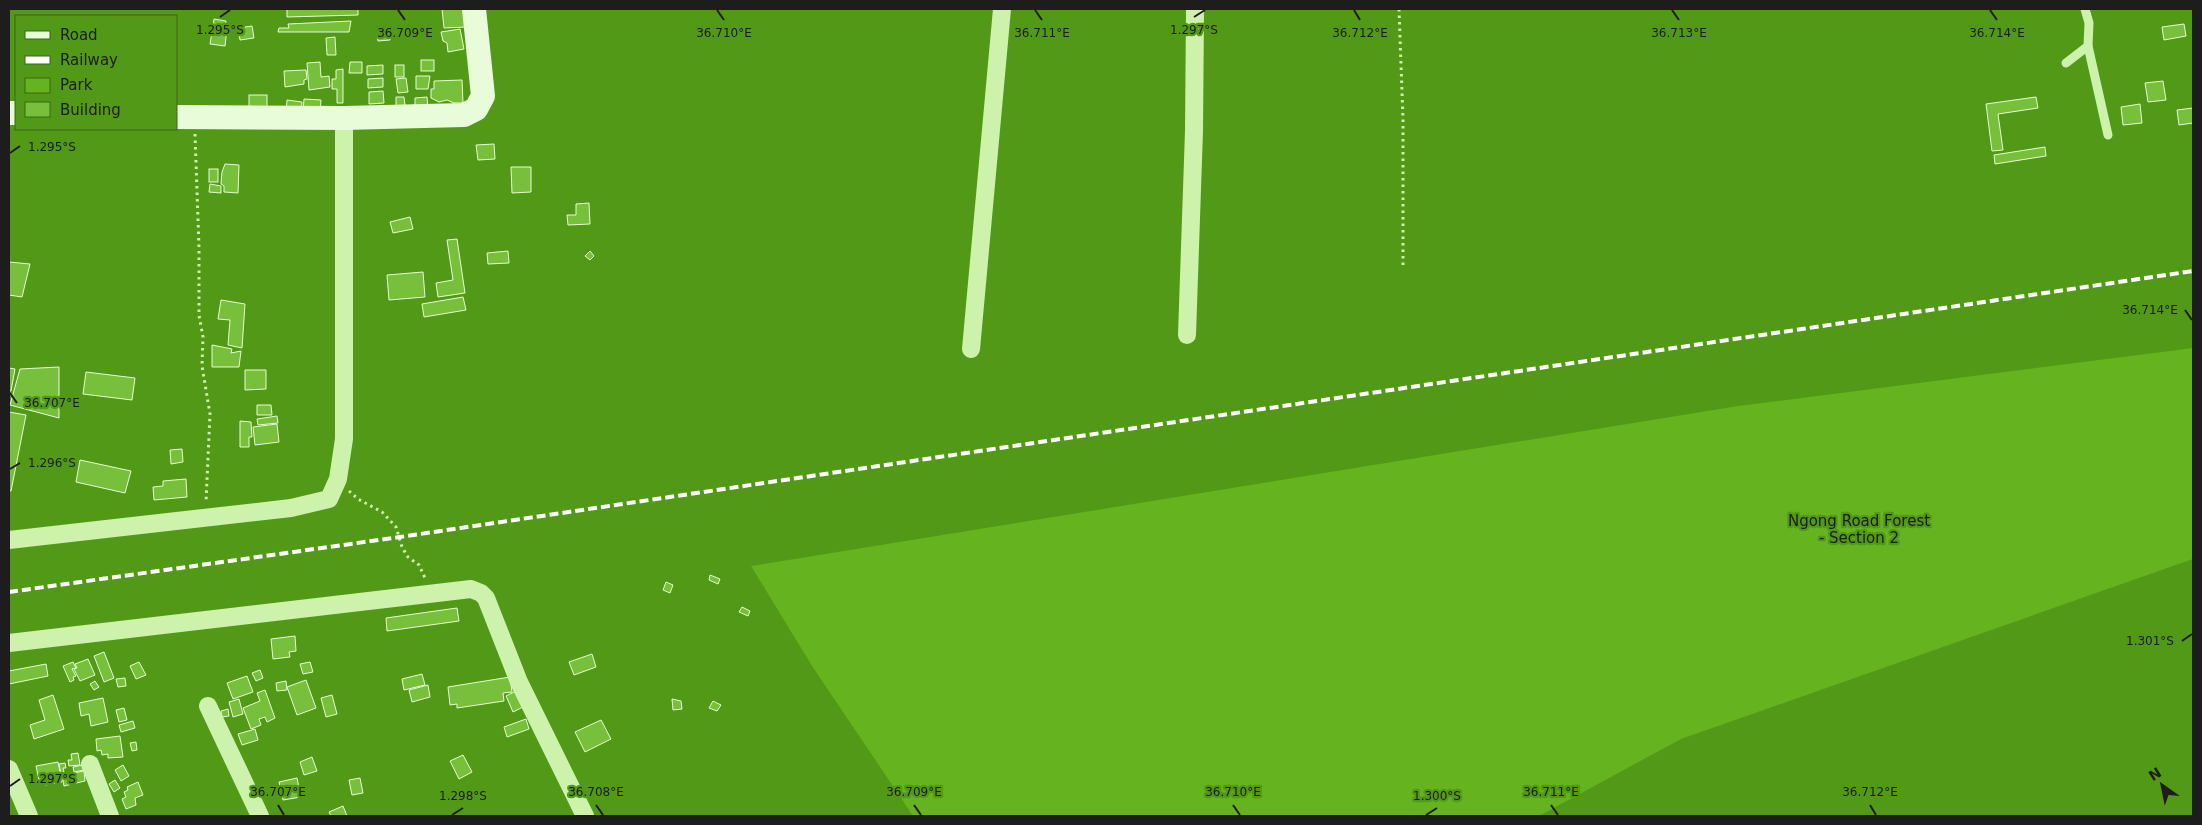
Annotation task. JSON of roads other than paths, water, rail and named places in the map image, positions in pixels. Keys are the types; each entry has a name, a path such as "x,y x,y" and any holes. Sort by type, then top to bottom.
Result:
{"main road":[{"path":"185,117 344,118 464,115 476,109 482,96 474,9"}],"street":[{"path":"971,348 1002,9"},
{"path":"1187,335 1194,131 1195,9"},
{"path":"9,540 291,508 328,499 338,480 344,439 344,118"},
{"path":"9,643 471,589 481,593 486,598 519,682 585,816"},
{"path":"208,706 260,816"},
{"path":"90,764 110,816"},
{"path":"9,769 29,816"}],"lane":[{"path":"2085,9 2089,23 2088,46 2108,135"},
{"path":"2066,63 2088,46"}],"railway":[{"path":"9,592 400,537 2193,271"}],"park label":[{"name":"Ngong Road Forest - Section 2","path":"1859,530"}]}
